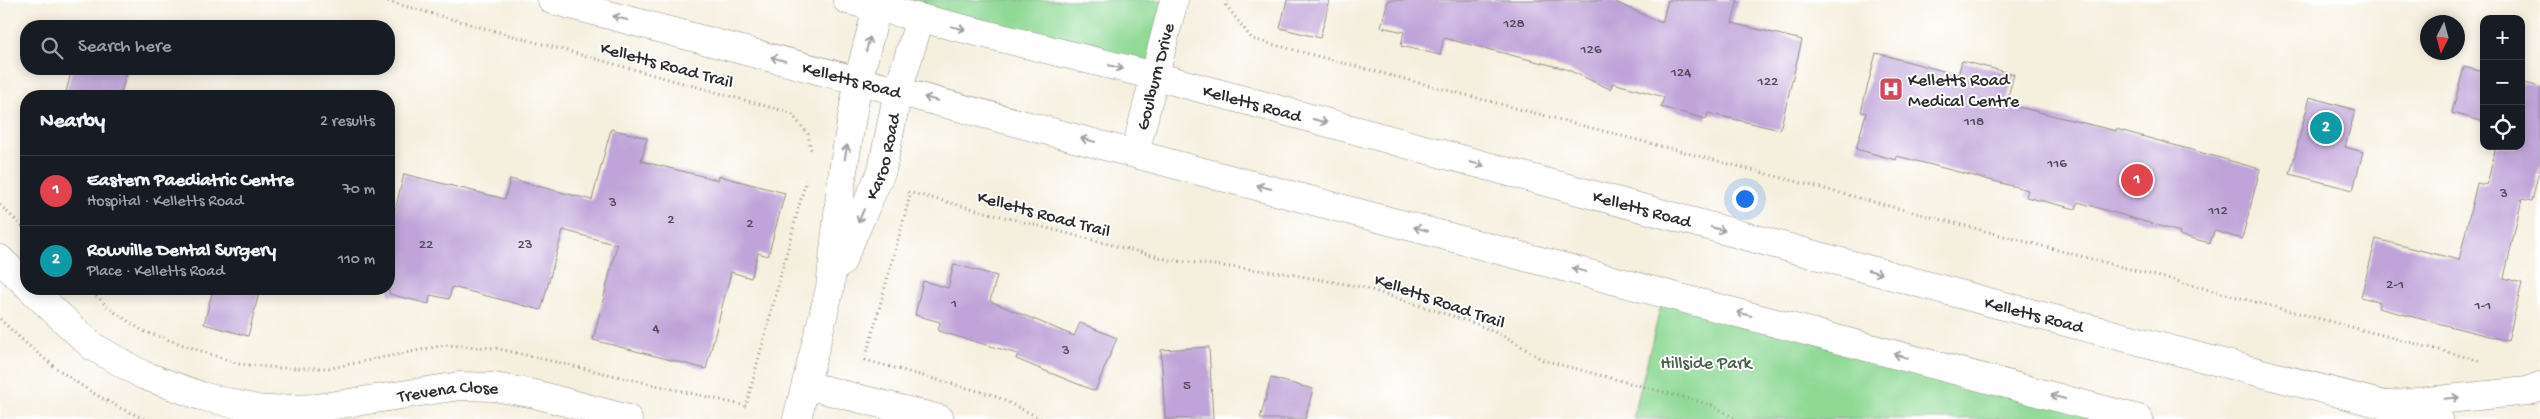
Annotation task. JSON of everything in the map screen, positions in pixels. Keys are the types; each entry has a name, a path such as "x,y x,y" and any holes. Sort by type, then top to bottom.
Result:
{"main road":[{"name":"Kelletts Road","path":"552,0 2139,419"},
{"name":"Kelletts Road","path":"847,0 1155,76 1976,299 2438,419"},
{"name":"Goulburn Drive","path":"1135,153 1174,0"},
{"name":"Karoo Road","path":"797,419 830,288 842,177 858,81 876,8"},
{"name":"Karoo Road","path":"830,288 882,170 898,91 920,19"},
{"path":"0,259 20,278"},
{"name":"Trevena Close","path":"37,295 92,346 143,375 201,396 261,410 316,408 460,386 494,387 535,394 628,419"},
{"path":"806,385 940,419"},
{"path":"2386,405 2528,391 2540,386"}],"path":[{"name":"Kelletts Road Trail","path":"383,0 791,114 808,134 812,157 746,406"},
{"path":"1227,0 1226,5 1252,39 2487,362"},
{"path":"809,170 842,177"},
{"name":"Kelletts Road Trail","path":"874,186 910,193 1170,260 1283,273 1362,287 1474,323 1510,339 1543,360 1712,405 1736,419"},
{"path":"910,193 865,360 993,395 1042,419"},
{"path":"0,204 20,224"},
{"path":"0,319 44,360 74,381 128,412 146,419"}],"green space":[{"path":"847,0 1175,0 1155,76"},
{"name":"Hillside Park","path":"1664,293 2139,419 1633,419"}],"building":[{"path":"1287,0 1330,0 1320,38 1280,28"},
{"path":"1388,0 1611,0 1662,23 1668,0 1738,0 1732,23 1802,40 1780,130 1708,113 1706,119 1661,107 1664,97 1613,83 1610,89 1566,69 1444,38 1440,55 1401,46 1404,32 1381,27"},
{"path":"1876,53 1958,75 1962,61 2014,74 2006,104 2116,131 2116,129 2260,169 2242,239 2214,231 2210,243 2179,235 2180,232 2078,202 2076,209 2026,197 2028,190 1897,156 1896,160 1856,149 1866,113 1861,112"},
{"path":"2464,67 2480,71 2480,121 2452,113"},
{"path":"70,75 126,75 122,90 67,90"},
{"path":"2525,83 2540,87 2540,166 2532,201 2522,199 2504,278 2522,283 2508,341 2378,308 2380,302 2361,297 2376,239 2459,260 2477,183 2487,185 2495,150 2525,150"},
{"path":"2310,97 2355,110 2345,147 2363,152 2353,190 2290,174"},
{"path":"611,129 647,138 641,161 718,180 719,176 785,193 768,256 758,253 751,278 731,272 706,369 593,340 617,245 563,230 541,310 452,287 449,299 430,295 429,304 393,295 395,295 395,211 404,174 505,199 510,179 592,200"},
{"path":"954,264 997,276 990,301 1074,336 1080,323 1117,338 1095,391 1016,359 1018,354 938,331 940,322 915,315 923,281 948,288"},
{"path":"211,295 258,295 248,336 204,324"},
{"path":"1209,347 1213,419 1165,419 1161,350"},
{"path":"1271,378 1313,389 1305,419 1260,419"}],"place":[{"name":"Kelletts Road Medical Centre","path":"1891,89"},
{"name":"Rowville Dental Surgery","path":"2326,128"},
{"name":"Eastern Paediatric Centre","path":"2137,180"}]}
